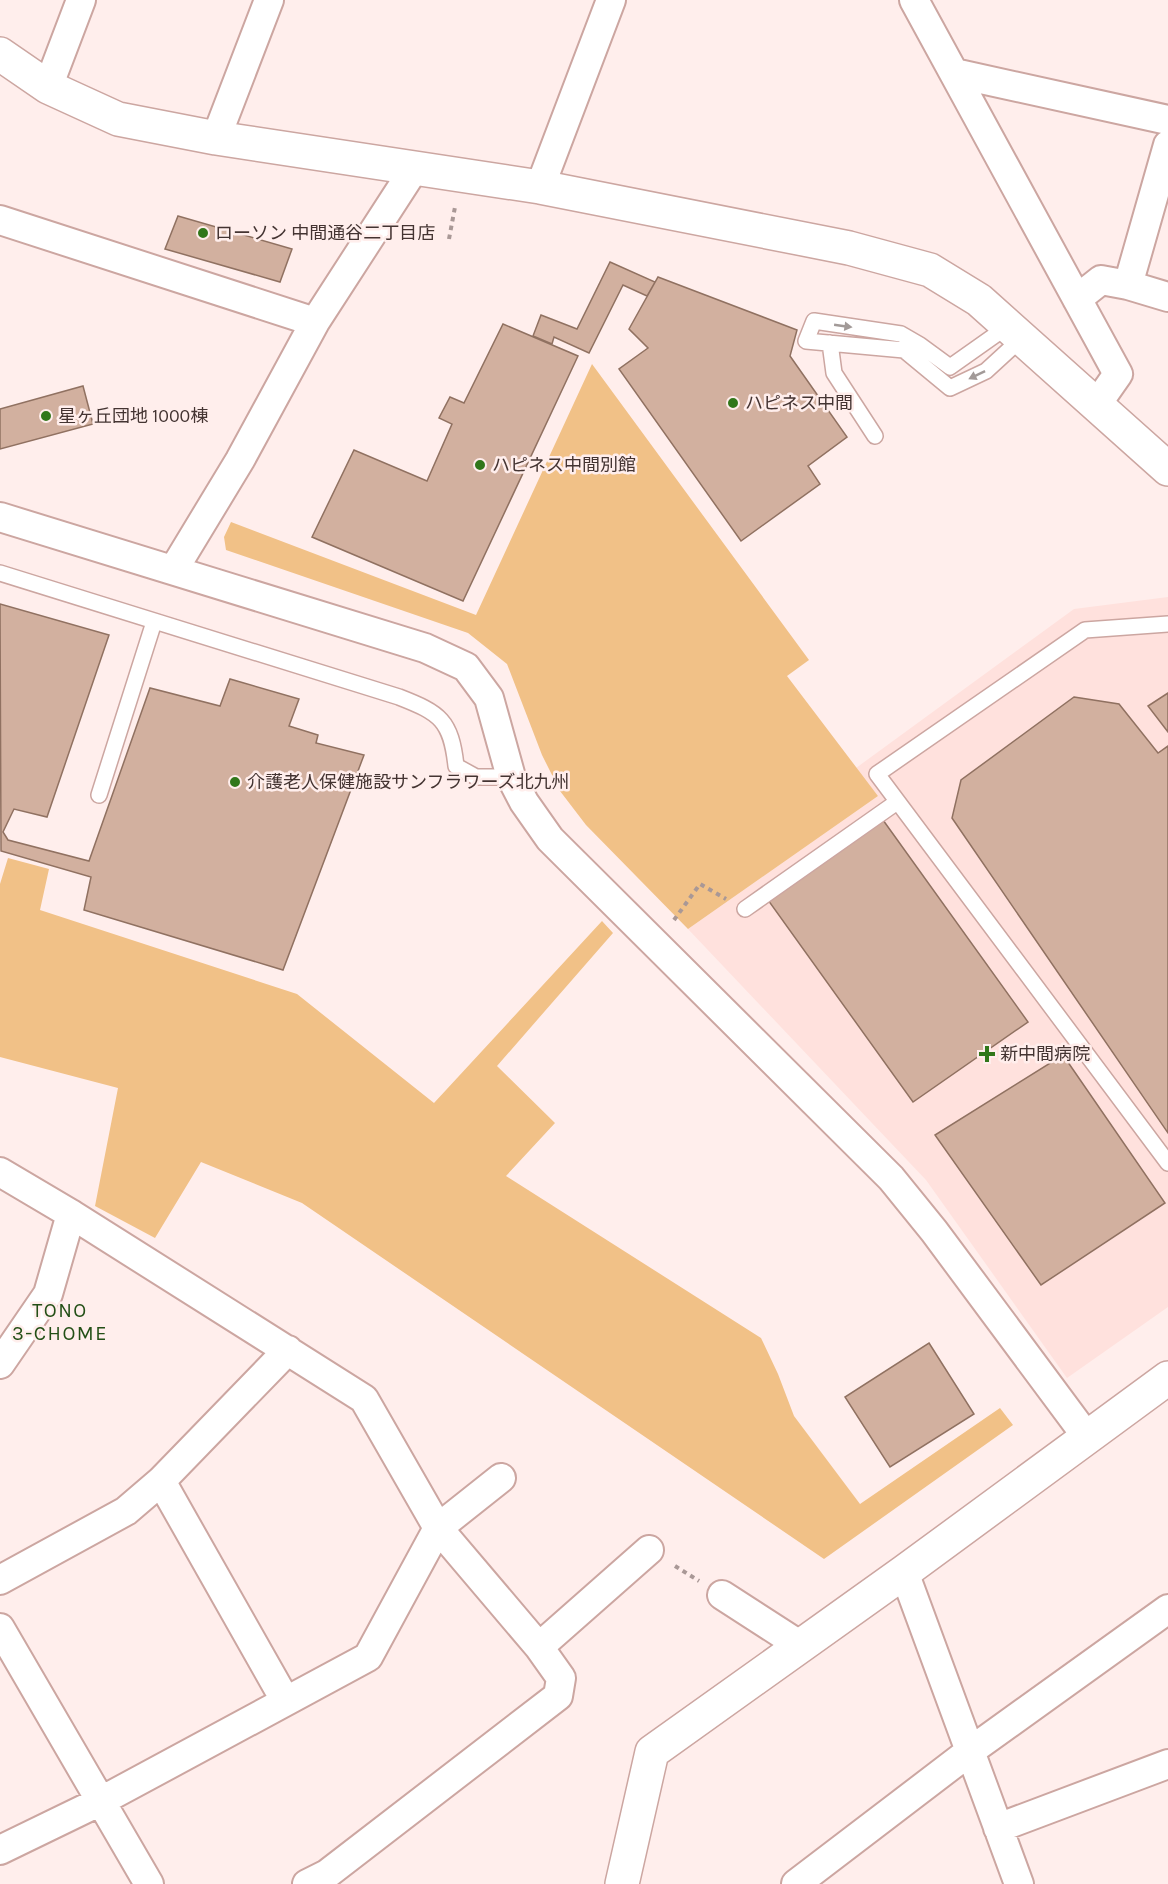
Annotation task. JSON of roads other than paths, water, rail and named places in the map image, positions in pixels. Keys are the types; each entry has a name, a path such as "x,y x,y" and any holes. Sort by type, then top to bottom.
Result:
{"street":[{"path":"48,87 81,0"},
{"path":"216,138 269,0"},
{"path":"540,187 610,0"},
{"path":"914,0 1118,374 1097,404"},
{"path":"0,54 48,87 118,119 216,138 540,187 849,248 930,270 979,300 1168,469"},
{"path":"954,73 1168,120"},
{"path":"1128,285 1168,145"},
{"path":"174,569 240,460 315,322 414,169"},
{"path":"0,220 315,322"},
{"path":"1077,298 1101,280 1168,297"},
{"path":"0,518 174,569 425,648 466,667 489,698 511,777 524,801 550,838 891,1178 934,1230 1087,1437"},
{"path":"0,1172 71,1214 364,1399 438,1528 539,1647 561,1678 558,1696 327,1874 307,1884"},
{"path":"0,1364 48,1294 71,1214"},
{"path":"0,1580 126,1511 161,1481 288,1350"},
{"path":"622,1884 652,1752 904,1572 1168,1378"},
{"path":"0,1850 101,1801 368,1657 438,1528 501,1478"},
{"path":"161,1481 285,1700"},
{"path":"539,1647 649,1550"},
{"path":"904,1572 1019,1884"},
{"path":"722,1595 801,1646"},
{"path":"796,1884 822,1874 969,1752 1168,1609"},
{"path":"0,1628 149,1884"},
{"path":"998,1828 1168,1764"}],"lane":[{"path":"814,321 901,334 950,367 1015,332 986,371 950,388 904,350 806,341 814,321"},
{"path":"830,343 834,373 875,436"},
{"path":"0,573 399,697 430,709 445,723 454,746 456,766 476,777 511,777"},
{"path":"99,795 154,622"},
{"path":"1168,624 1085,630 877,774 1168,1163"},
{"path":"745,909 897,802"}],"place":[{"name":"ローソン 中間通谷二丁目店","path":"203,233"},
{"name":"ハピネス中間","path":"733,403"},
{"name":"星ヶ丘団地 1000棟","path":"46,416"},
{"name":"ハピネス中間別館","path":"480,465"},
{"name":"介護老人保健施設サンフラワーズ北九州","path":"235,782"},
{"name":"新中間病院","path":"987,1054"}],"district":[{"name":"TONO 3-CHOME","path":"60,1322"}]}
